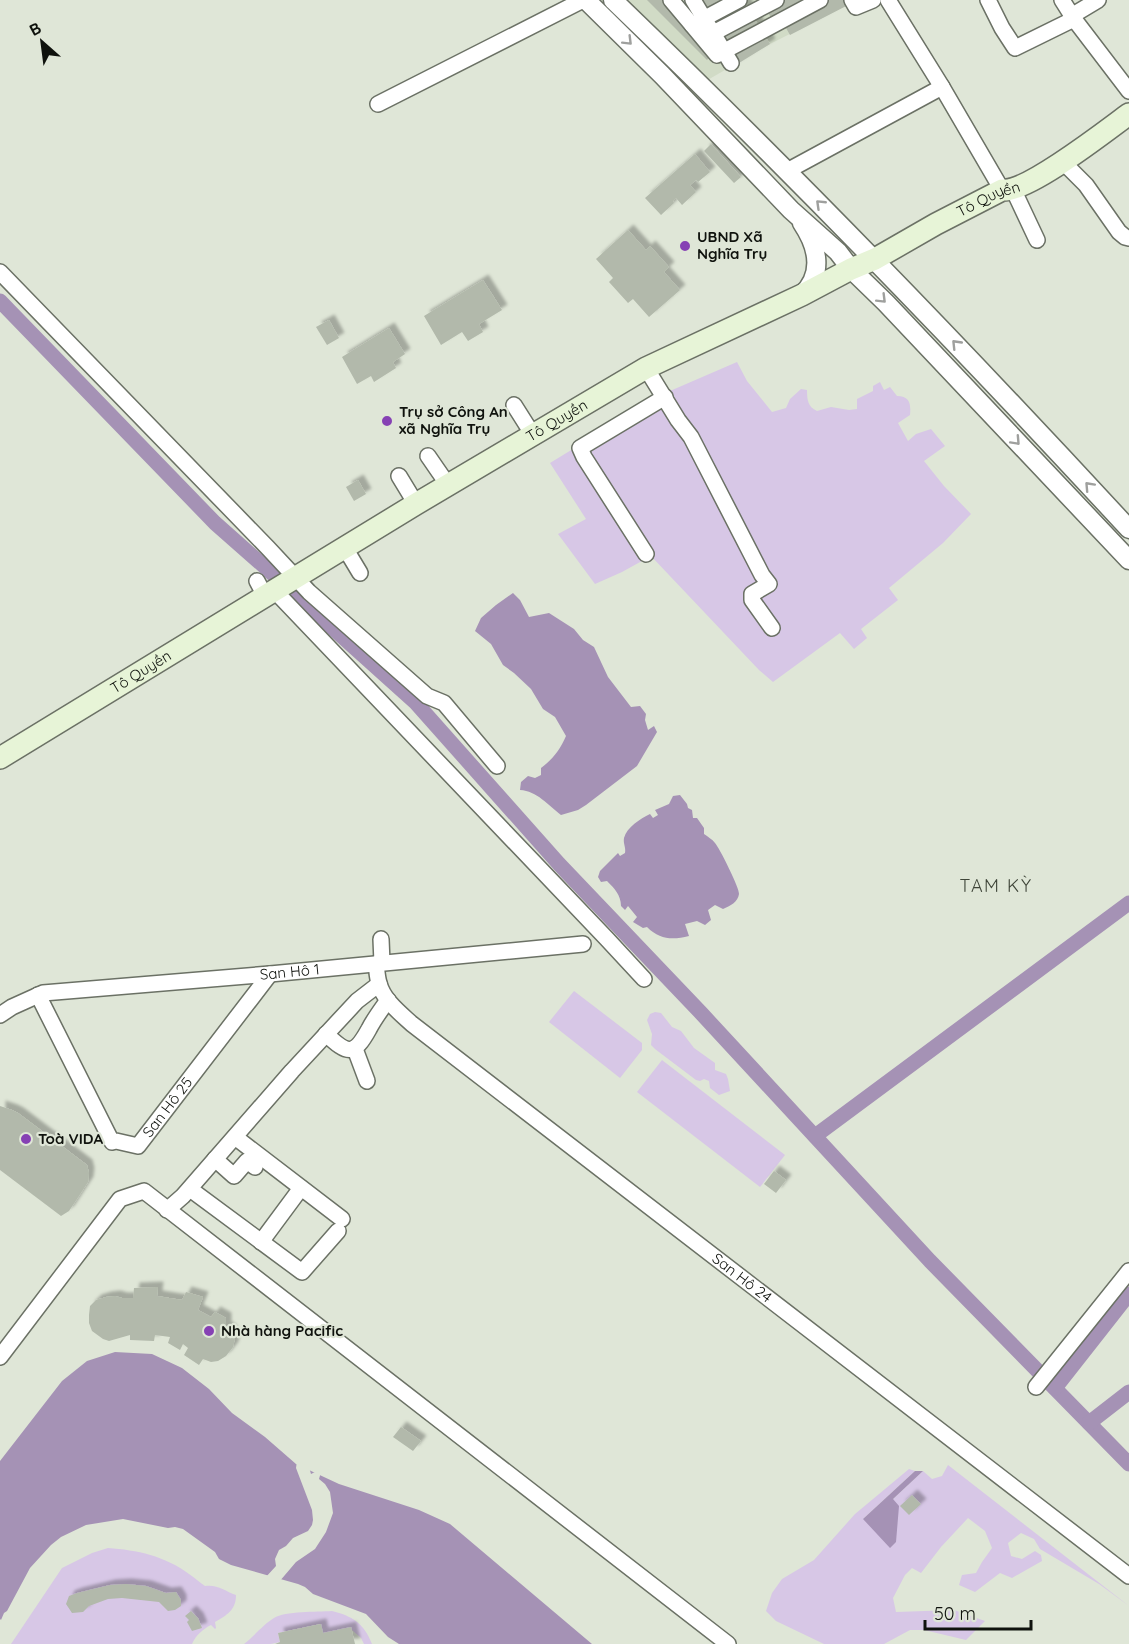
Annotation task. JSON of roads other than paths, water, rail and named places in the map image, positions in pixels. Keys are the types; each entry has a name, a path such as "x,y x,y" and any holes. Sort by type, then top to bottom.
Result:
{"main road":[{"name":"Tô Quyền","path":"0,758 265,589 295,578 646,368 875,259 936,224 1063,162 1129,114"}],"street":[{"path":"378,104 584,0 662,75 798,217 838,252 851,269 1127,554"},
{"path":"613,0 875,259 1129,529"},
{"path":"757,40 735,1 689,7 709,36 717,55 727,57 757,40 796,5 820,0"},
{"path":"852,0 856,8 873,0"},
{"path":"888,0 1008,189 1037,240"},
{"path":"988,0 1017,52 1098,0"},
{"path":"1062,0 1129,91"},
{"path":"709,36 766,2 773,27"},
{"path":"770,188 787,171 942,87"},
{"path":"1063,162 1086,185 1119,232 1129,238"},
{"path":"798,217 811,237 816,256 816,277 802,295"},
{"path":"0,272 309,592 427,696 444,704 497,766"},
{"path":"646,368 691,437 762,575 769,584 752,594 752,600 772,628"},
{"path":"646,554 580,448 665,397"},
{"path":"514,405 533,435"},
{"path":"428,456 448,485"},
{"path":"399,476 416,504"},
{"path":"345,548 360,573"},
{"path":"265,589 644,979"},
{"name":"San Hô 24","path":"381,939 379,984 382,993 412,1024 1129,1576"},
{"name":"San Hô 1","path":"0,1015 43,993 583,944"},
{"name":"San Hô 25","path":"38,995 112,1142 138,1146 270,974"},
{"path":"168,1210 190,1189 326,1034 357,1001 379,984"},
{"path":"326,1034 338,1045 347,1049 356,1049 388,1000"},
{"path":"356,1049 367,1081"},
{"path":"190,1189 302,1272 340,1225 301,1188 235,1137"},
{"path":"215,1159 234,1176 247,1161 255,1167"},
{"path":"261,1242 301,1188"},
{"path":"0,1357 120,1199 144,1191 728,1644"},
{"path":"1042,1380 1129,1271"}],"waterway":[{"path":"0,301 215,523 274,575"},
{"path":"298,597 416,703 559,864 702,1014 930,1261 1129,1464"},
{"path":"815,1136 1129,903"},
{"path":"1055,1388 1129,1294"},
{"path":"1089,1423 1129,1392"}],"place":[{"name":"UBND Xã Nghĩa Trụ","path":"685,246"},
{"name":"Trụ sở Công An xã Nghĩa Trụ","path":"387,421"},
{"name":"Toà VIDA","path":"26,1139"},
{"name":"Nhà hàng Pacific","path":"209,1331"}],"district":[{"name":"TAM KỲ","path":"996,886"}]}
